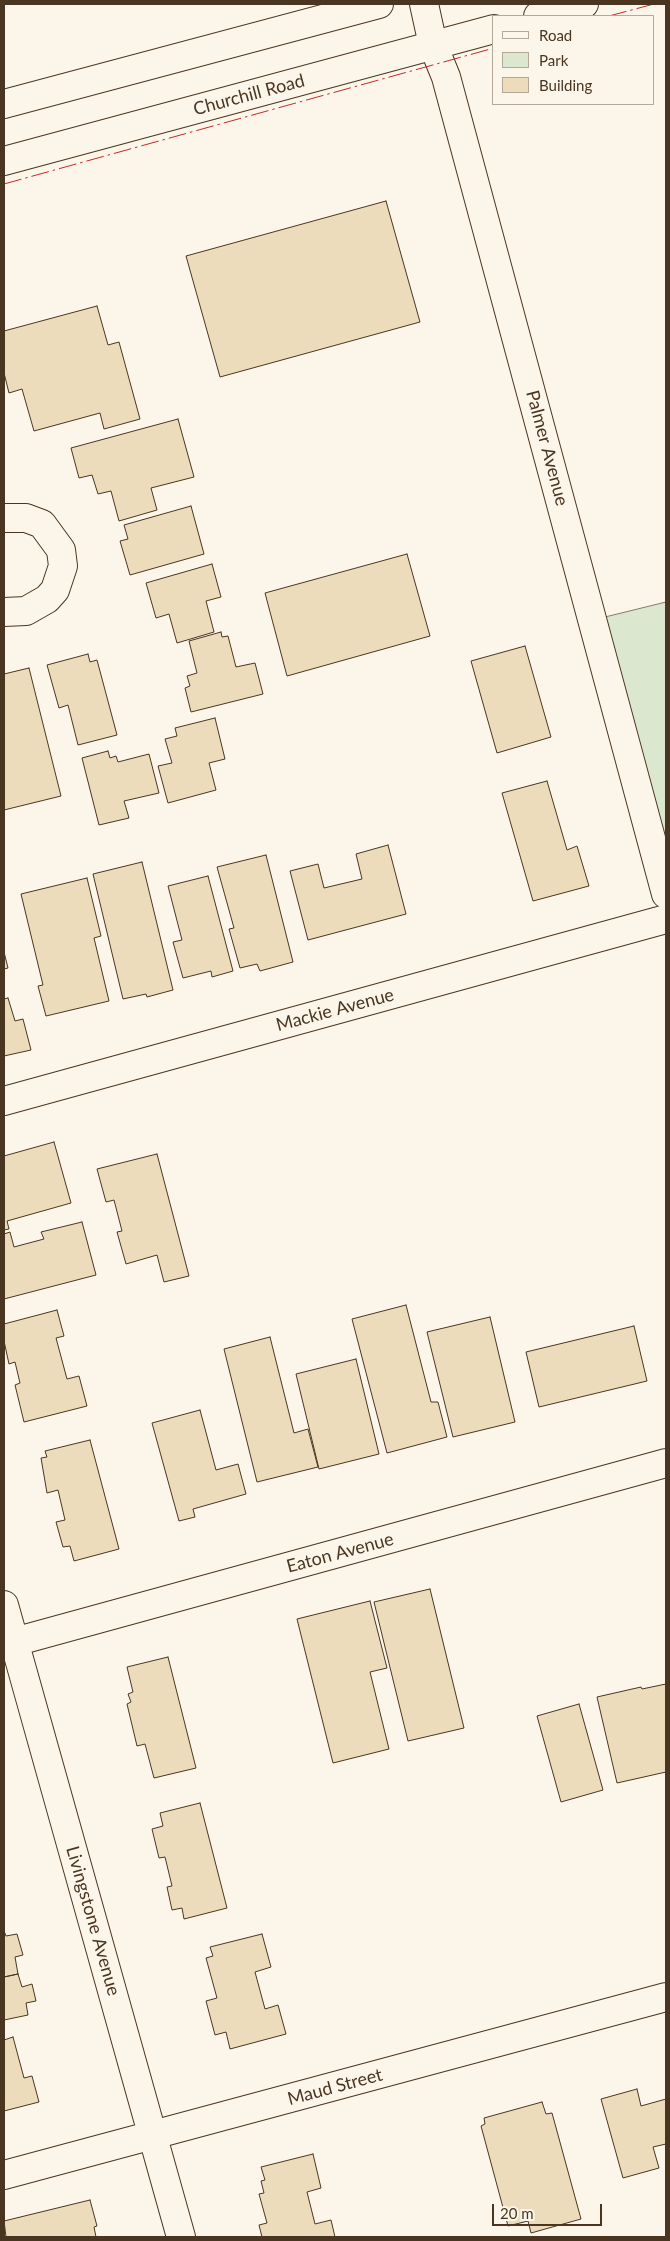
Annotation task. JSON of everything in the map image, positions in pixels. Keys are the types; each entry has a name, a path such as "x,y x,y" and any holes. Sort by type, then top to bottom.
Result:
{"street":[{"path":"4,104 379,4"},
{"name":"Palmer Avenue","path":"424,4 433,45 446,77 666,894"},
{"path":"542,15 584,4"},
{"name":"Churchill Road","path":"4,161 492,29"},
{"path":"4,518 26,518 42,524 61,550 63,566 56,590 48,599 26,611 4,612"},
{"name":"Mackie Avenue","path":"4,1101 666,919"},
{"name":"Eaton Avenue","path":"14,1642 666,1463"},
{"name":"Livingstone Avenue","path":"4,1605 181,2237"},
{"name":"Maud Street","path":"4,2175 666,1997"}],"green space":[{"path":"666,602 666,861 605,617"}],"building":[{"path":"386,201 420,322 220,377 186,256"},
{"path":"97,306 108,345 119,342 140,419 104,429 100,413 34,431 22,389 9,393 4,373 4,331"},
{"path":"178,419 194,477 151,488 157,510 119,521 111,491 98,494 92,475 79,478 71,448"},
{"path":"191,506 204,554 130,575 120,541 128,539 124,525"},
{"path":"407,554 430,636 287,676 265,593"},
{"path":"212,564 221,597 206,601 214,632 177,643 169,614 156,618 146,583"},
{"path":"221,632 222,637 228,636 236,667 255,663 263,694 191,712 185,688 190,686 187,676 197,673 189,641"},
{"path":"525,646 551,737 497,753 471,661"},
{"path":"88,654 90,662 97,660 117,735 78,745 68,705 59,708 47,665"},
{"path":"29,668 61,796 4,810 4,674"},
{"path":"215,718 225,759 209,763 216,790 168,803 158,766 172,763 165,739 177,736 175,728"},
{"path":"108,751 110,758 116,756 118,762 149,754 159,793 124,801 129,818 99,825 82,758"},
{"path":"547,781 567,850 577,846 589,886 533,901 502,793"},
{"path":"388,845 406,914 308,940 290,871 318,864 324,888 362,879 356,854"},
{"path":"266,855 293,962 260,971 257,964 240,968 229,929 234,928 217,867"},
{"path":"142,862 173,990 147,997 146,994 123,999 93,874"},
{"path":"208,876 233,971 212,977 211,971 183,978 173,942 182,940 168,886"},
{"path":"87,878 101,936 94,938 109,1001 46,1016 38,986 43,985 21,894"},
{"path":"4,952 8,968 4,969"},
{"path":"8,998 15,1021 23,1019 31,1050 4,1056 4,999"},
{"path":"54,1142 71,1203 7,1221 9,1229 4,1230 4,1156"},
{"path":"157,1154 189,1276 164,1282 157,1255 126,1264 117,1232 122,1231 114,1200 106,1202 97,1169"},
{"path":"82,1222 96,1275 4,1299 4,1234 10,1232 14,1247 44,1239 41,1232"},
{"path":"406,1305 431,1402 438,1402 447,1437 387,1453 352,1319"},
{"path":"57,1310 64,1336 56,1338 67,1379 79,1376 87,1406 24,1422 15,1385 20,1383 15,1362 9,1364 4,1341 4,1324"},
{"path":"490,1317 515,1422 453,1437 427,1332"},
{"path":"634,1326 647,1381 539,1407 526,1352"},
{"path":"270,1337 294,1433 308,1429 318,1467 257,1482 224,1349"},
{"path":"356,1359 379,1454 319,1469 296,1374"},
{"path":"200,1410 216,1470 238,1464 246,1494 193,1509 195,1517 179,1521 152,1423"},
{"path":"90,1440 119,1549 74,1561 70,1546 63,1547 56,1522 65,1520 58,1490 47,1493 41,1458 47,1457 45,1451"},
{"path":"430,1589 464,1728 408,1741 374,1602"},
{"path":"370,1601 387,1668 370,1672 389,1749 333,1763 297,1619"},
{"path":"168,1657 196,1768 154,1778 145,1744 137,1746 127,1704 131,1702 128,1694 133,1692 127,1667"},
{"path":"666,1684 666,1772 617,1783 597,1697 641,1687 642,1689"},
{"path":"579,1704 603,1790 561,1802 537,1716"},
{"path":"200,1803 227,1908 184,1919 182,1908 172,1910 167,1887 172,1886 165,1857 159,1858 152,1829 163,1826 160,1813"},
{"path":"4,1931 6,1936 17,1934 23,1955 15,1957 18,1974 4,1977"},
{"path":"262,1934 271,1967 255,1972 265,2009 278,2005 286,2034 230,2049 226,2032 215,2035 206,2001 217,1998 206,1958 213,1956 210,1947"},
{"path":"18,1974 22,1987 32,1984 36,2001 26,2003 28,2015 4,2020 4,1977"},
{"path":"13,2037 24,2078 32,2076 39,2102 4,2111 4,2040"},
{"path":"637,2089 641,2106 666,2099 666,2144 653,2147 659,2168 623,2178 601,2099"},
{"path":"542,2102 546,2114 552,2113 581,2219 531,2233 528,2221 508,2226 481,2126 485,2124 484,2118"},
{"path":"313,2154 321,2188 307,2192 315,2224 331,2220 335,2237 262,2237 259,2225 267,2223 259,2194 264,2193 261,2181 265,2180 261,2167"},
{"path":"90,2200 97,2226 94,2227 96,2237 6,2237 4,2221"}],"power":[{"path":"613,15 654,4"},
{"path":"4,184 492,49"}]}
